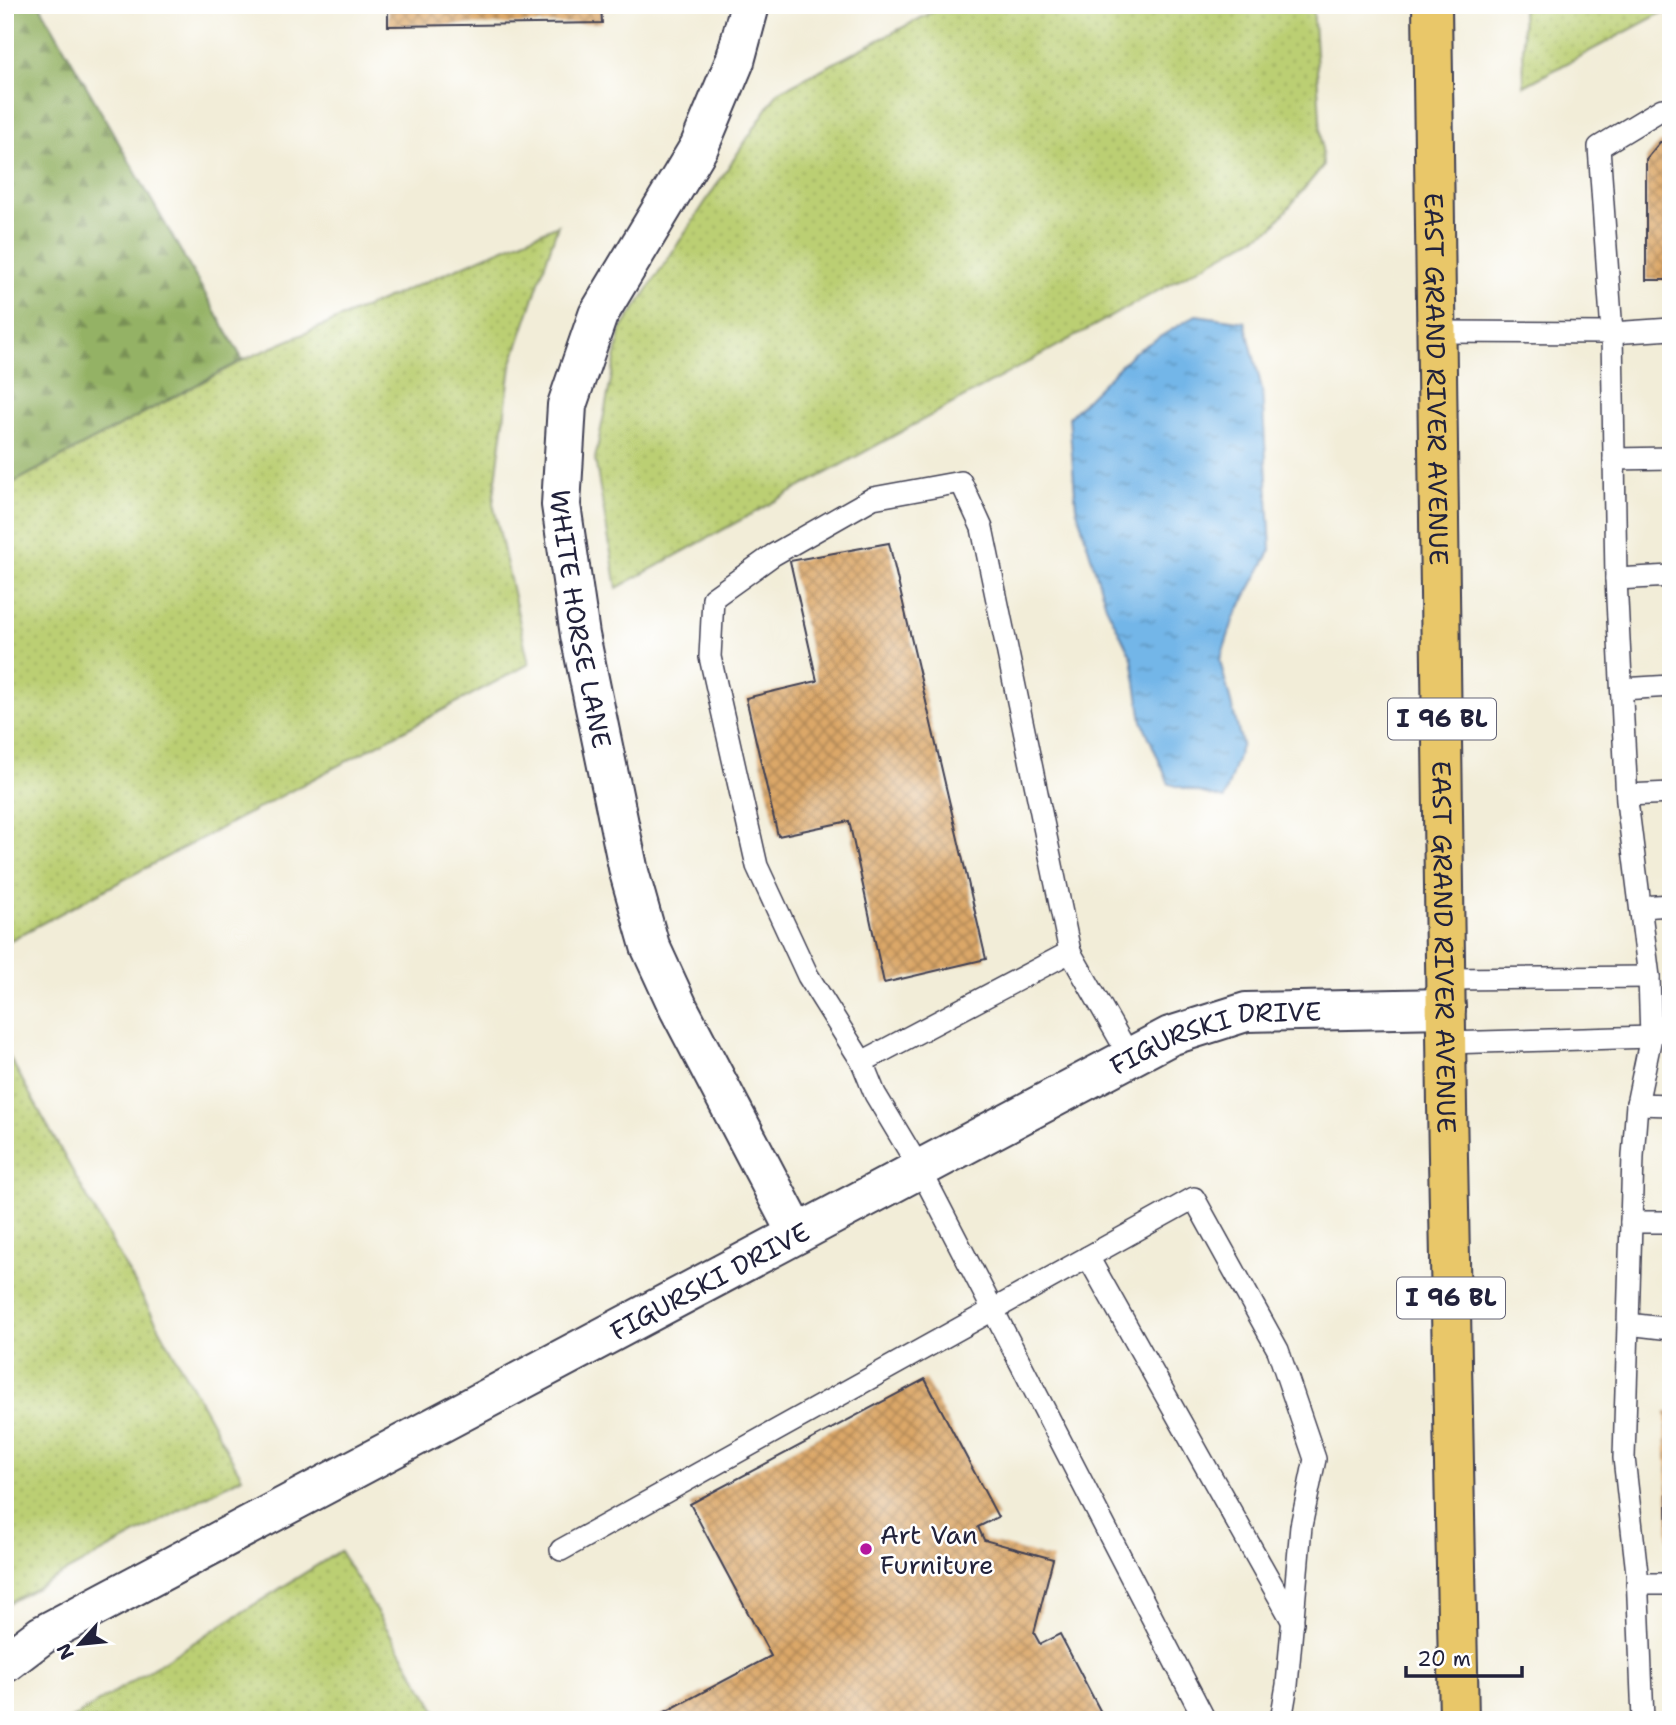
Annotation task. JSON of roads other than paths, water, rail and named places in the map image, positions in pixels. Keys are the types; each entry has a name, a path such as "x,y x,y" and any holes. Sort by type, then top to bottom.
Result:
{"main road":[{"name":"EAST GRAND RIVER AVENUE","path":"1432,5 1459,1720"}],"street":[{"name":"WHITE HORSE LANE","path":"750,5 735,61 699,147 598,316 567,405 561,505 580,635 629,872 650,946 679,1009 797,1234"},
{"name":"FIGURSKI DRIVE","path":"5,1662 42,1635 1170,1036 1246,1012 1446,1010"}],"lane":[{"path":"1643,1720 1637,1584 1624,1458 1637,1104 1658,1025 1649,976 1627,795 1616,579 1612,333 1600,148 1662,109 1671,109"},
{"path":"1437,332 1612,333 1671,329"},
{"path":"1614,459 1671,458"},
{"path":"1130,1057 1070,952 982,528 961,482 873,498 773,555 713,598 710,657 757,866 808,976 862,1062 875,1094 920,1169 1205,1720"},
{"path":"1616,579 1671,576"},
{"path":"1622,689 1671,686"},
{"path":"1627,795 1671,793"},
{"path":"1641,906 1671,905"},
{"path":"862,1062 1070,952"},
{"path":"1446,1010 1649,976"},
{"path":"1446,1010 1658,1025"},
{"path":"1637,1104 1671,1105"},
{"path":"561,1550 1194,1199 1278,1350 1315,1460 1301,1527 1281,1720"},
{"path":"1631,1222 1671,1222"},
{"path":"1088,1257 1293,1622"},
{"path":"1628,1324 1671,1329"},
{"path":"1637,1584 1671,1584"}],"water":[{"path":"1196,315 1245,322 1262,389 1271,550 1234,618 1220,661 1242,744 1224,799 1169,784 1142,721 1132,658 1106,606 1076,507 1069,417 1133,353"}],"place":[{"name":"Art Van Furniture","path":"866,1549"}]}
